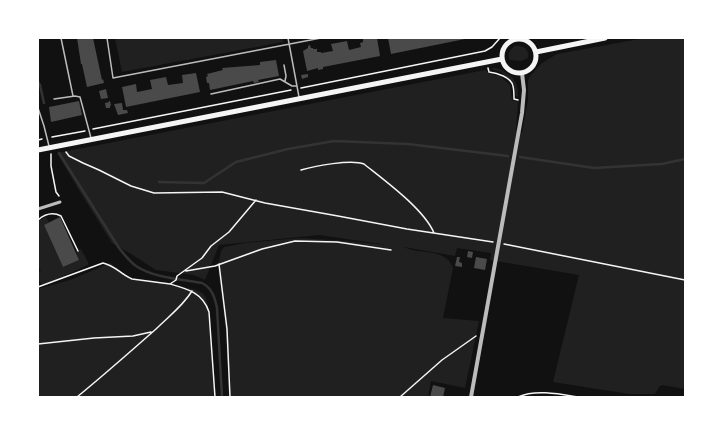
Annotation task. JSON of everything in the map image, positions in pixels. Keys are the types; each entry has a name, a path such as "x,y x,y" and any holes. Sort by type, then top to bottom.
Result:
{"main road":[{"path":"515,38 528,41 536,52 536,59 533,66 522,73 509,70 505,66 502,59 502,51 505,45 515,38"},
{"path":"536,52 605,38"},
{"path":"38,150 502,59"}],"street":[{"path":"471,397 523,100 522,73"},
{"path":"38,209 61,201"}],"lane":[{"path":"61,38 73,96"},
{"path":"107,38 113,78 320,38"},
{"path":"288,38 300,99"},
{"path":"284,65 286,76 285,81"},
{"path":"211,94 280,80 285,81 292,86 298,86"},
{"path":"54,99 77,96 82,100 91,140"},
{"path":"38,108 50,148"}],"path":[{"path":"38,140 485,51 492,47 500,38"},
{"path":"540,38 550,38"},
{"path":"485,51 489,72 500,74 513,85 514,99 523,100"},
{"path":"61,146 69,156 131,186 154,193 222,192 256,200 434,233 499,243 685,280"},
{"path":"50,148 51,166 56,192 61,201"},
{"path":"302,170 332,164 359,162 364,164 400,194 426,220 434,233"},
{"path":"170,284 176,280 177,276 202,258 211,246 229,232 256,200"},
{"path":"38,220 44,216 52,214 61,216 78,251"},
{"path":"184,271 219,264 262,249 295,241 337,242 391,250"},
{"path":"38,287 103,263 114,266 126,277 132,279 170,284 192,291 203,299 209,312 214,397"},
{"path":"219,264 227,329 230,397"},
{"path":"77,397 152,332 188,297 192,291"},
{"path":"38,344 94,338 133,336 152,332"},
{"path":"400,397 442,360 475,336 482,335"},
{"path":"518,397 533,394 553,393 578,397"}],"shaded area":[{"path":"115,38 283,38 283,42 122,72"},
{"path":"645,38 685,38 685,389 662,385 655,394 629,394 553,382 579,275 490,260 491,253 457,248 455,256 404,247 417,251 438,254 449,261 453,268 443,318 479,321 465,388 431,381 428,397 229,397 226,332 218,267 221,251 224,247 245,243 300,238 388,245 319,235 219,245 205,280 194,275 156,270 112,243 57,153 485,70 490,74 500,76 510,85 512,100 518,102 516,131 522,133 528,100 528,80 542,63 557,54"},
{"path":"515,46 525,48 528,52 528,58 521,61 510,60 510,52"},
{"path":"494,68 503,71 514,80 518,89 518,97 516,96 514,84 501,72 491,69"},
{"path":"46,217 49,222 44,225 63,267 79,260 76,251 81,249 88,262 88,265 42,286 38,278 38,272 41,271 38,265 38,221"},
{"path":"110,263 131,279 193,289 205,296 208,308 214,397 38,397 38,289 70,280"}],"building":[{"path":"77,38 93,38 102,80 103,79 104,83 87,87 81,64"},
{"path":"377,38 380,56 323,67 323,69 318,70 318,68 307,71 303,51 308,48 308,46 310,45 311,48 317,49 317,52 321,53 333,51 331,44 347,41 349,50 361,47 360,43 363,42 363,39"},
{"path":"388,38 465,38 465,39 391,54"},
{"path":"276,60 279,76 258,80 259,82 254,83 253,81 210,90 209,83 207,83 207,74 223,70 222,68 260,65 260,62"},
{"path":"196,73 200,92 126,107 122,87 136,84 137,92 152,89 150,80 166,77 168,85 183,83 182,75"},
{"path":"308,74 308,77 302,79 301,75"},
{"path":"106,89 108,98 101,99 99,91"},
{"path":"79,101 82,115 51,122 49,107"},
{"path":"109,101 111,106 110,108 106,108 105,103"},
{"path":"122,103 123,110 127,110 128,113 118,115 114,104"},
{"path":"60,217 79,260 63,267 44,225"},
{"path":"468,251 473,252 472,258 467,257"},
{"path":"457,257 460,257 459,262 462,263 462,267 455,266"},
{"path":"476,257 487,259 485,270 474,268"},
{"path":"433,385 445,388 443,397 430,397"}],"waterway":[{"path":"38,82 44,103"},
{"path":"159,182 204,183 236,162 288,149 334,141 408,144 508,156"},
{"path":"59,153 119,248 131,262 143,270 159,276 202,283 211,290 217,308 222,397"},
{"path":"520,157 594,168 662,164 685,159"}]}
